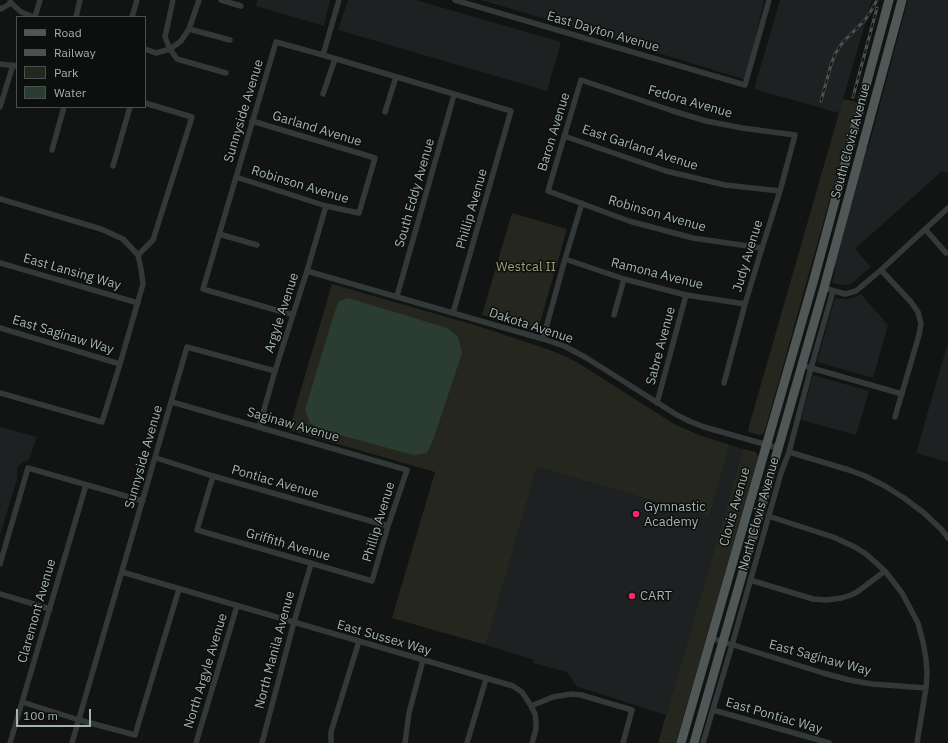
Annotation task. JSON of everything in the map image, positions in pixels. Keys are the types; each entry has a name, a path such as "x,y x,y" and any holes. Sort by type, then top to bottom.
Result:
{"main road":[{"name":"South Clovis Avenue","path":"814,278 889,0"},
{"name":"South Clovis Avenue","path":"829,289 844,214 902,0"},
{"path":"856,172 853,171 851,167 862,123 860,109"},
{"path":"844,168 849,175 841,209 844,214"},
{"path":"829,223 830,238 820,280 820,284 829,289"},
{"name":"Clovis Avenue","path":"681,743 814,278"},
{"name":"Clovis Avenue","path":"694,743 778,448 807,366 829,289"}],"street":[{"path":"35,16 40,0"},
{"path":"76,16 80,0"},
{"path":"132,16 137,0"},
{"path":"173,0 164,36 177,59 226,73"},
{"path":"146,50 156,52 170,49 181,41 189,29 199,0"},
{"path":"221,0 241,6"},
{"path":"339,0 323,55 454,95"},
{"name":"East Dayton Avenue","path":"456,0 745,85 769,0"},
{"path":"0,8 1,9 11,1 21,12 32,16"},
{"path":"189,29 230,40"},
{"name":"Sunnyside Avenue","path":"293,316 203,288 276,42 323,55"},
{"path":"323,94 335,59"},
{"path":"0,64 15,66 0,107"},
{"path":"386,112 396,77"},
{"name":"Fedora Avenue","path":"581,80 706,122 795,136"},
{"name":"Baron Avenue","path":"548,191 581,80"},
{"name":"Phillip Avenue","path":"453,313 511,111 454,95"},
{"name":"South Eddy Avenue","path":"397,296 454,95"},
{"path":"138,255 153,240 192,117 146,103"},
{"path":"52,150 64,108"},
{"path":"113,166 130,108"},
{"name":"Garland Avenue","path":"252,121 375,158 359,213"},
{"name":"East Garland Avenue","path":"564,136 666,171 725,185 780,191"},
{"name":"Judy Avenue","path":"724,383 745,304 780,191 795,136"},
{"name":"Robinson Avenue","path":"236,177 326,206 359,213"},
{"name":"Robinson Avenue","path":"548,191 629,221 693,238 762,248"},
{"path":"0,199 101,229 124,239 138,255 143,284 102,422 0,393"},
{"path":"543,339 582,203"},
{"name":"Argyle Avenue","path":"259,427 326,206"},
{"path":"829,289 845,294 856,291 948,208"},
{"path":"925,229 946,253"},
{"path":"219,234 257,245"},
{"name":"Ramona Avenue","path":"565,259 624,279 686,295 745,304"},
{"name":"East Lansing Way","path":"0,263 138,303"},
{"path":"881,270 911,302 918,312 920,320 919,335 895,417"},
{"name":"Dakota Avenue","path":"307,271 397,296 564,346 585,357 657,403 689,421 704,427 778,448"},
{"path":"614,315 624,279"},
{"name":"Sabre Avenue","path":"657,403 686,295"},
{"name":"East Saginaw Way","path":"0,328 120,364"},
{"name":"Sunnyside Avenue","path":"72,743 187,347 275,371"},
{"path":"807,366 902,394"},
{"name":"North Clovis Avenue","path":"703,743 768,516 789,452 807,366"},
{"name":"Saginaw Avenue","path":"172,402 407,470"},
{"path":"789,452 849,470 885,486 924,513 942,530 948,538"},
{"name":"Pontiac Avenue","path":"156,458 213,476 388,526"},
{"path":"0,564 28,468 143,501"},
{"name":"Phillip Avenue","path":"372,581 388,526 407,470"},
{"name":"Griffith Avenue","path":"213,476 197,530 372,581"},
{"name":"Claremont Avenue","path":"10,743 86,485"},
{"path":"768,516 844,541 866,554 885,572 902,593 918,623 926,659 926,688 917,743"},
{"name":"North Manila Avenue","path":"262,743 311,564"},
{"name":"East Sussex Way","path":"122,572 517,688 526,696 532,706"},
{"path":"750,580 813,599 827,600 851,596 885,572"},
{"path":"22,702 79,720 135,735 179,589"},
{"path":"0,594 50,609"},
{"name":"North Argyle Avenue","path":"196,743 237,606"},
{"name":"East Saginaw Way","path":"711,638 849,680 872,684 926,688"},
{"path":"331,743 331,732 359,641"},
{"path":"406,743 409,713 422,660"},
{"path":"467,743 486,678"},
{"path":"532,743 536,729 536,722 532,706 553,697 571,694 581,695 632,710 623,743"},
{"name":"East Pontiac Way","path":"713,710 829,743"}],"shaded area":[{"path":"257,0 330,0 324,26 256,6"},
{"path":"348,0 416,0 561,42 547,91 338,30"},
{"path":"481,0 764,0 746,80"},
{"path":"780,0 872,0 839,113 754,89"},
{"path":"908,0 948,0 948,173 942,171 855,249 871,267 851,284 841,285 832,283 836,267 828,274 864,148 868,149"},
{"path":"861,294 888,325 873,378 817,362 835,298 848,299"},
{"path":"948,342 948,462 916,453"},
{"path":"813,375 869,391 856,435 801,420"},
{"path":"0,427 37,437 29,460 22,462 17,468 17,479 0,535"},
{"path":"730,445 743,449 666,715 577,687 567,672 533,663 535,660 486,645 537,467 709,517"}],"green space":[{"path":"843,99 857,102 764,434 760,435 748,432 749,426"},
{"name":"Westcal II","path":"512,213 567,229 539,326 535,327 482,315"},
{"path":"332,284 478,326 550,350 583,366 674,424 699,435 730,445 709,517 537,467 486,645 392,618 435,472 289,430"},
{"path":"743,449 756,452 758,457 676,743 658,743"}],"water":[{"path":"348,298 447,328 458,337 462,353 433,440 427,453 413,455 322,430 310,423 305,410 334,314 339,301"}],"railway":[{"path":"821,101 835,54 843,42 865,20 877,0"},
{"path":"853,97 877,8"}],"place":[{"name":"Gymnastic Academy","path":"636,514"},
{"name":"CART","path":"632,596"}]}
